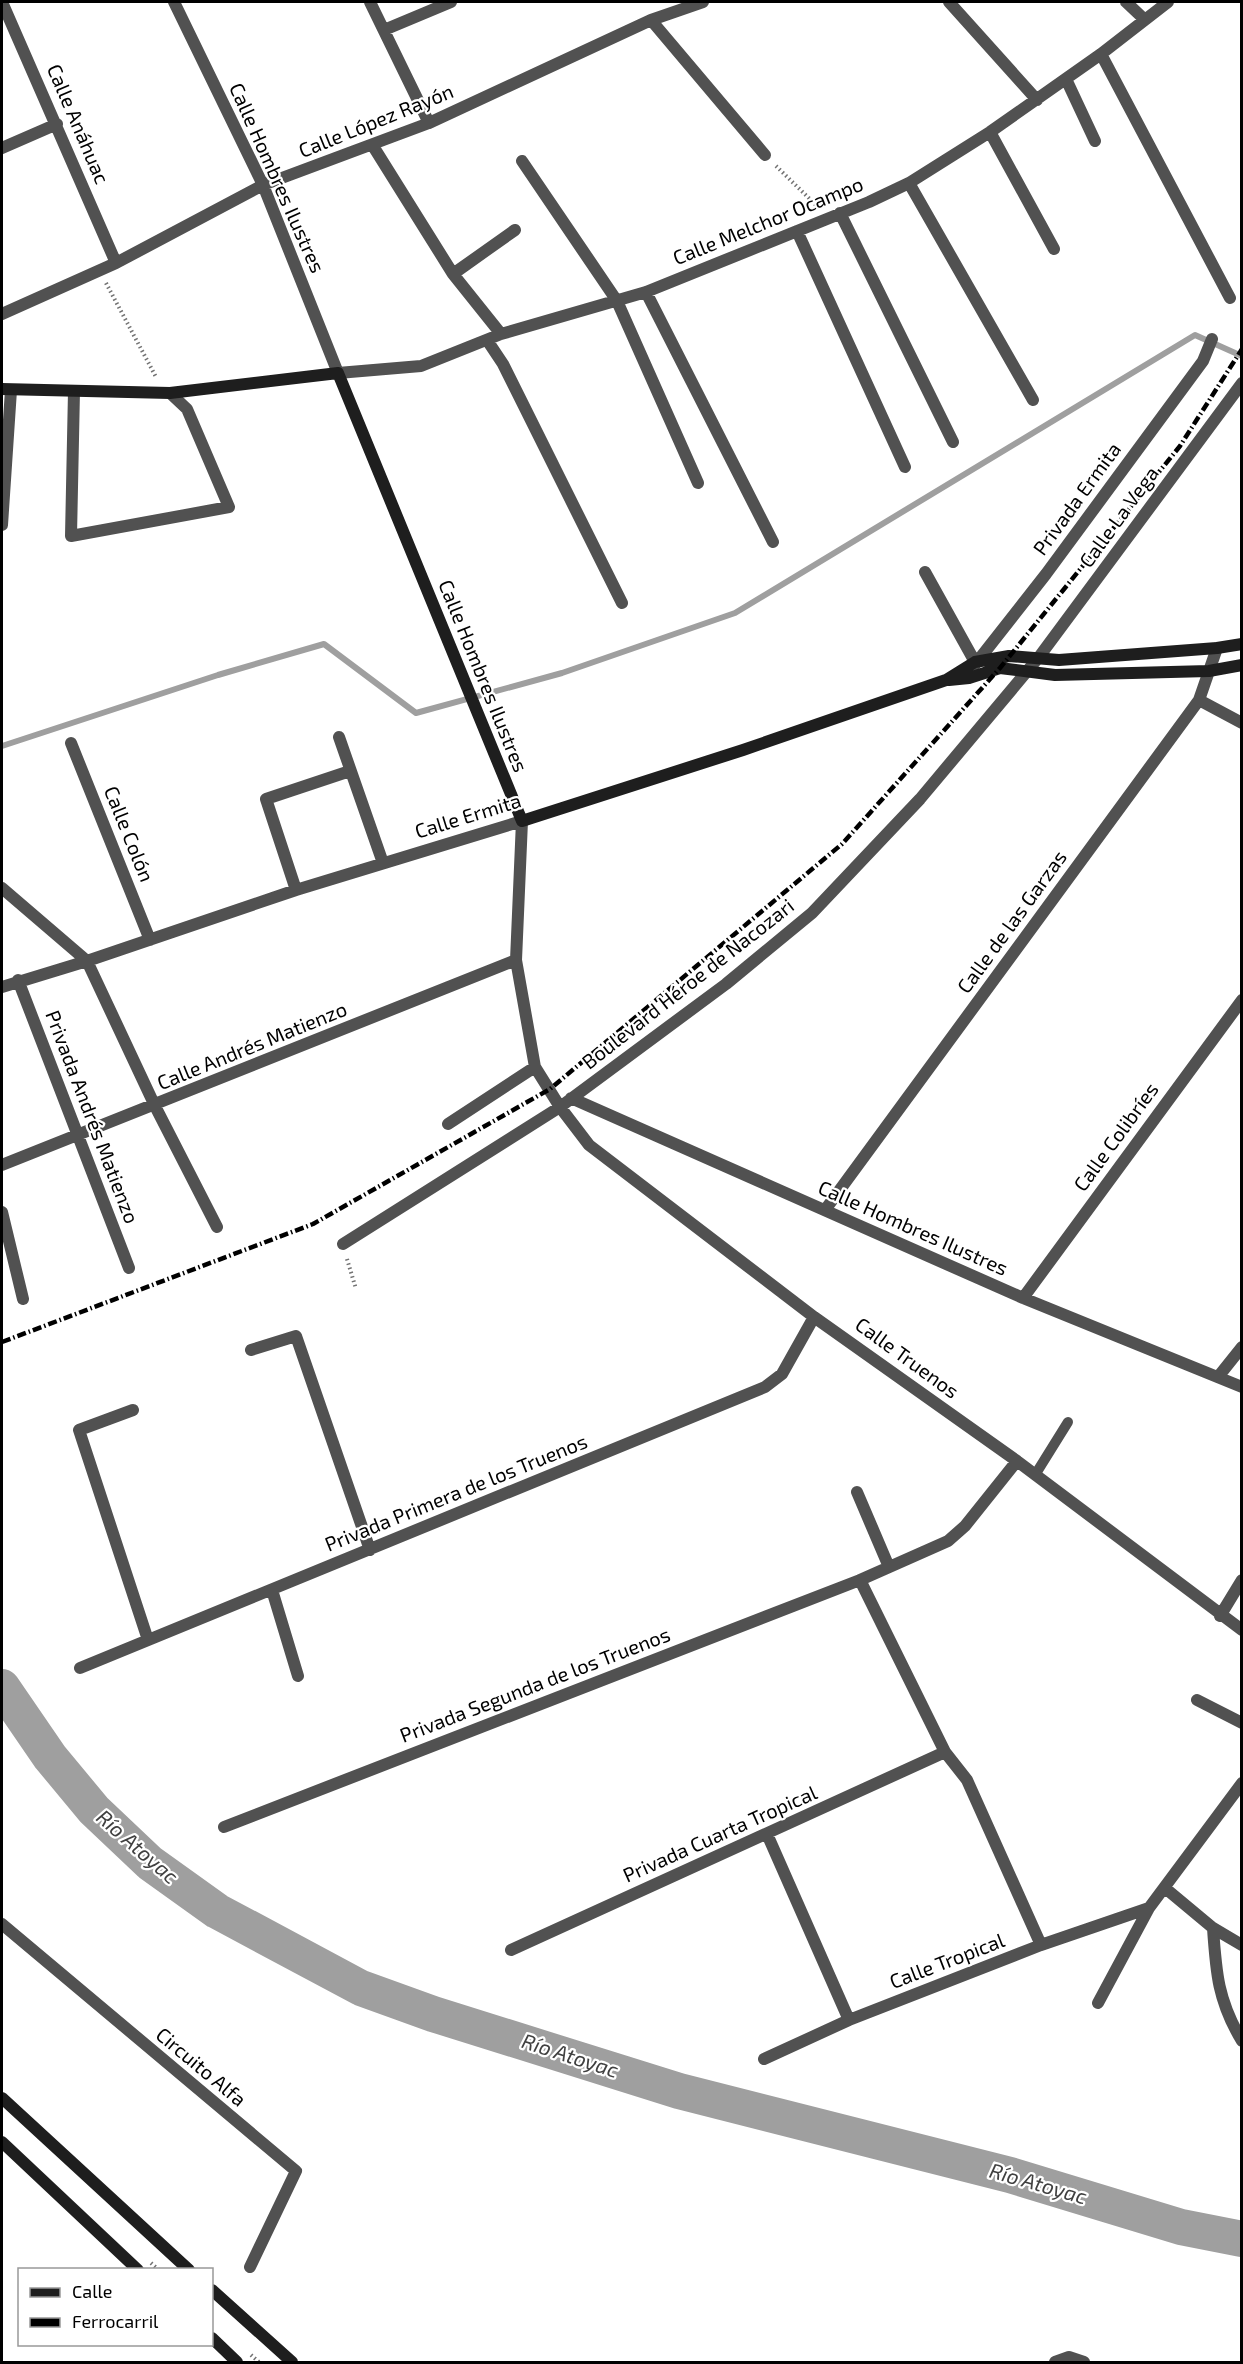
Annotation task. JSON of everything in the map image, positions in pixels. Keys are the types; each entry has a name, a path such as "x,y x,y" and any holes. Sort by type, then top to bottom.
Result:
{"street":[{"name":"Calle Anáhuac","path":"2,2 116,263"},
{"name":"Calle Hombres Ilustres","path":"174,2 263,185 338,374 522,820 516,960 536,1067 560,1107"},
{"path":"370,2 429,123"},
{"path":"384,30 451,2"},
{"name":"Calle López Rayón","path":"2,314 116,263 263,185 373,146 429,123 651,20 703,2"},
{"path":"949,2 1037,100"},
{"path":"1126,2 1144,19"},
{"name":"Calle Melchor Ocampo","path":"338,374 421,366 501,334 646,292 909,183 1037,100 1168,2"},
{"path":"651,20 765,155"},
{"path":"1101,54 1230,298"},
{"path":"1066,79 1095,141"},
{"path":"2,148 57,124"},
{"path":"990,132 1054,249"},
{"path":"373,146 453,274 501,334"},
{"path":"522,161 617,301 698,483"},
{"path":"909,183 1033,400"},
{"path":"834,215 953,442"},
{"path":"453,274 515,230"},
{"path":"797,231 906,467"},
{"path":"646,292 773,542"},
{"name":"Privada Ermita","path":"969,678 975,662 1046,574 1203,361 1212,339"},
{"path":"487,340 503,364 622,603"},
{"path":"2,525 6,390 170,393 338,374"},
{"name":"Calle La Vega","path":"1026,672 1242,383"},
{"path":"74,391 71,536 229,507 188,410 170,393"},
{"path":"924,572 975,662 1009,656 1059,660 1217,648 1242,644"},
{"name":"Calle de las Garzas","path":"825,1210 1199,700 1217,648"},
{"name":"Calle Ermita","path":"2,987 18,980 87,961 296,890 743,750 946,680 975,662"},
{"name":"Calle Ermita","path":"946,680 969,678 1000,668 1055,675 1209,671 1242,665"},
{"name":"Boulevard Héroe de Nacozari","path":"343,1244 560,1107 726,984 812,913 920,799 1026,672"},
{"path":"1199,700 1242,723"},
{"path":"339,737 383,863"},
{"name":"Calle Colón","path":"71,743 150,940"},
{"path":"296,890 266,799 350,771"},
{"path":"2,888 87,961 155,1106 217,1227"},
{"name":"Calle Andrés Matienzo","path":"2,1165 155,1106 516,960"},
{"name":"Privada Andrés Matienzo","path":"18,980 129,1268"},
{"name":"Calle Colibríes","path":"1023,1298 1242,1000"},
{"path":"448,1124 536,1067"},
{"name":"Calle Hombres Ilustres","path":"572,1098 1023,1298 1242,1387"},
{"name":"Calle Truenos","path":"560,1107 589,1145 814,1317 1017,1461 1220,1616 1242,1630"},
{"path":"2,1212 23,1299"},
{"name":"Privada Primera de los Truenos","path":"80,1668 765,1387 782,1374 814,1317"},
{"path":"251,1350 296,1336 370,1550"},
{"path":"1218,1377 1242,1347"},
{"path":"133,1410 79,1430 148,1641"},
{"name":"Privada Segunda de los Truenos","path":"224,1827 860,1580 948,1541 965,1526 1017,1461"},
{"path":"857,1492 889,1567"},
{"path":"860,1580 945,1752 967,1780 1041,1945"},
{"path":"1220,1616 1242,1580"},
{"path":"272,1590 298,1676"},
{"path":"1197,1700 1242,1723"},
{"name":"Privada Cuarta Tropical","path":"511,1950 945,1752"},
{"path":"1098,2003 1149,1908 1242,1783"},
{"path":"767,1834 849,2020"},
{"path":"1165,1888 1213,1928 1242,1944"},
{"name":"Calle Tropical","path":"764,2059 849,2020 1041,1945 1149,1908"},
{"name":"Circuito Alfa","path":"2,1924 296,2171 250,2267"},
{"path":"1213,1928 1217,1986 1232,2024 1242,2041"},
{"path":"2,2098 187,2268"},
{"path":"2,2142 136,2268"},
{"path":"213,2291 292,2362"},
{"path":"213,2339 237,2362"},
{"path":"1055,2362 1069,2357 1084,2362"}],"lane":[{"path":"1035,1475 1068,1422"}],"path":[{"path":"765,155 834,215"},
{"path":"106,282 156,376"},
{"path":"343,1244 356,1289"}],"waterway":[{"path":"2,746 218,675 324,644 416,713 562,673 735,613 1195,335 1242,356"},
{"name":"Río Atoyac","path":"2,1687 50,1757 94,1810 150,1863 217,1911 361,1988 433,2014 679,2091 1010,2175 1181,2227 1242,2239"}],"railway":[{"path":"2,1342 313,1224 550,1089 842,844 1000,668 1180,446 1242,349"}]}
